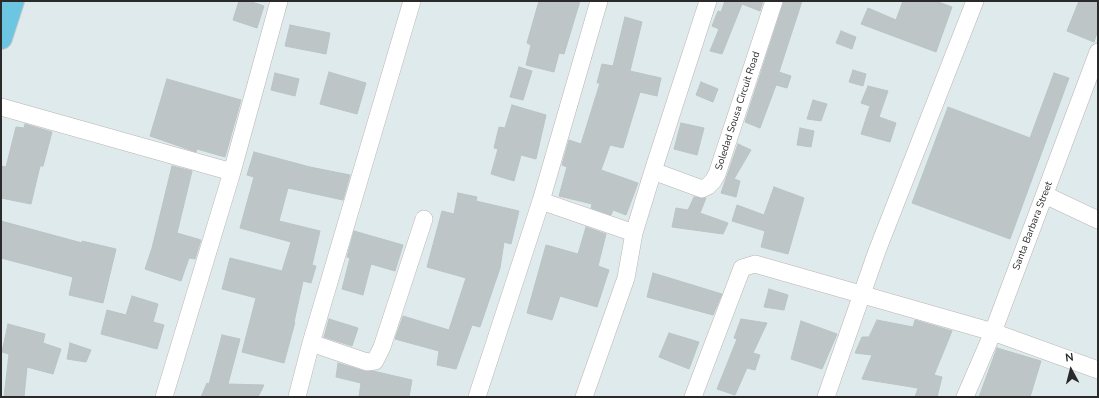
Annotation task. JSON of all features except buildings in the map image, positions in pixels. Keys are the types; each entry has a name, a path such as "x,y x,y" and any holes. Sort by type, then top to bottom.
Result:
{"main road":[{"path":"1,38 13,1"}],"street":[{"path":"164,397 232,172 279,1"},
{"path":"297,397 311,343 412,1"},
{"path":"477,397 541,201 599,1"},
{"path":"584,397 626,278 634,233 652,171 708,1"},
{"name":"Soledad Sousa Circuit Road","path":"652,171 702,188 708,186 713,181 717,174 774,1"},
{"path":"826,397 862,295 975,1"},
{"name":"Santa Barbara Street","path":"965,397 993,332 1098,52"},
{"path":"1,107 232,172"},
{"path":"1045,195 1098,220"},
{"path":"541,201 634,233"},
{"path":"311,343 367,362 375,361 382,347 424,219"},
{"path":"693,397 742,268 749,264 756,264 993,332 1098,370"}]}
